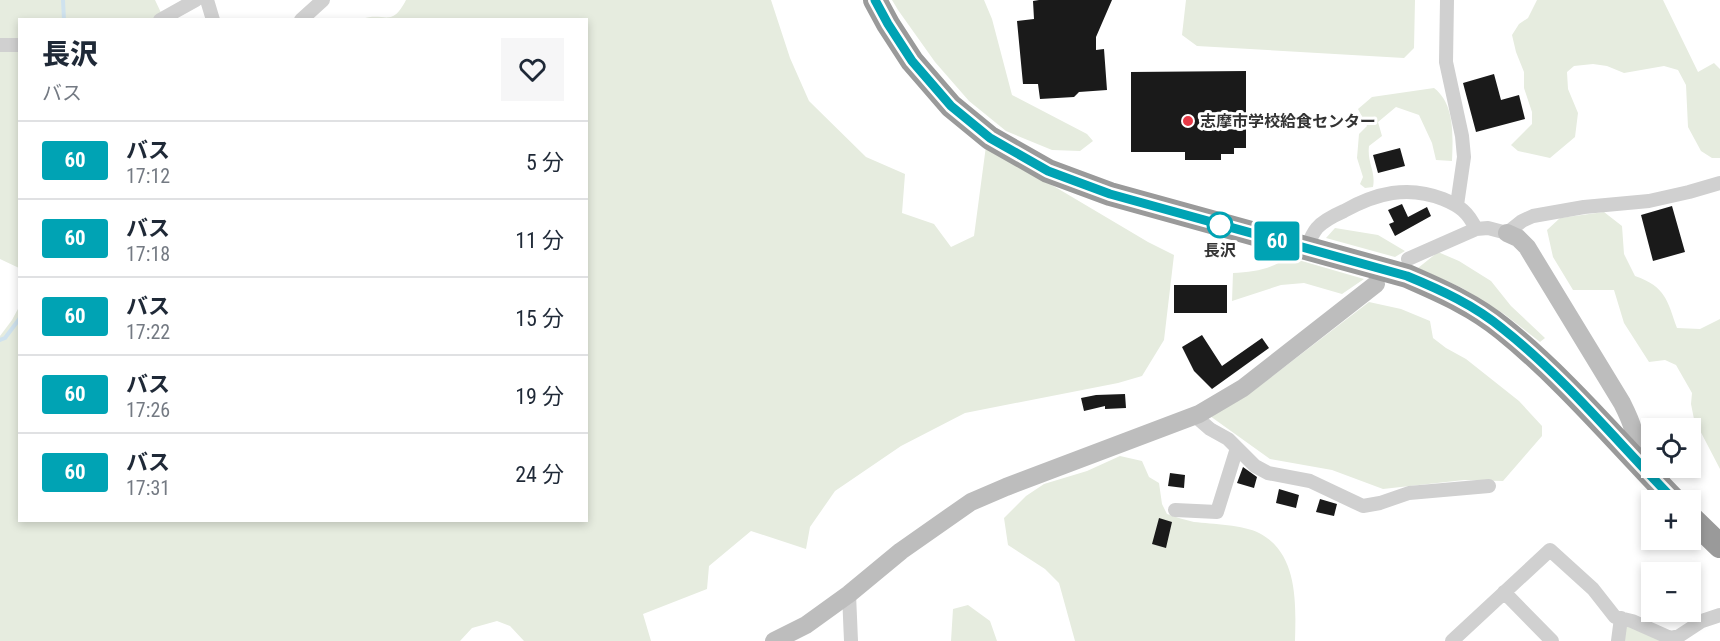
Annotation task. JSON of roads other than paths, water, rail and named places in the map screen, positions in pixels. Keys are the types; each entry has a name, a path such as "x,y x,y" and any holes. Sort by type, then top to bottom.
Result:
{"highway":[{"path":"875,0 912,61 951,106 990,138 1048,171 1110,194 1407,276 1454,296 1502,328 1547,368 1664,490"},
{"path":"1701,528 1720,546"}],"street":[{"path":"164,18 196,0"},
{"path":"207,0 212,18"},
{"path":"303,18 322,0"},
{"path":"1447,0 1446,62 1462,136 1464,157 1457,205"},
{"path":"0,45 18,45"},
{"path":"1507,233 1522,221 1533,216 1584,207 1649,201 1720,183"},
{"path":"1306,249 1317,228 1325,221 1352,206 1390,192 1427,193 1457,205 1469,214 1476,229"},
{"path":"1408,260 1476,229 1488,228 1518,238 1527,247 1632,422 1635,442 1631,456"},
{"path":"774,641 806,624 849,594 901,551 971,502 1195,416 1243,388 1376,284"},
{"path":"1195,416 1210,429 1228,439 1255,466 1268,473 1310,481 1363,506 1409,493 1489,486"},
{"path":"1175,510 1218,512 1237,448"},
{"path":"1452,641 1550,550 1593,589 1615,617 1632,621 1670,638 1679,636 1702,621 1720,615"},
{"path":"1504,592 1552,641"},
{"path":"849,594 850,641"},
{"path":"1618,641 1621,618"}],"waterway":[{"path":"63,0 64,18"},
{"path":"0,340 5,338 18,321"}],"place":[{"name":"志摩市学校給食センター","path":"1188,121"},
{"name":"長沢","path":"1220,225"}]}
